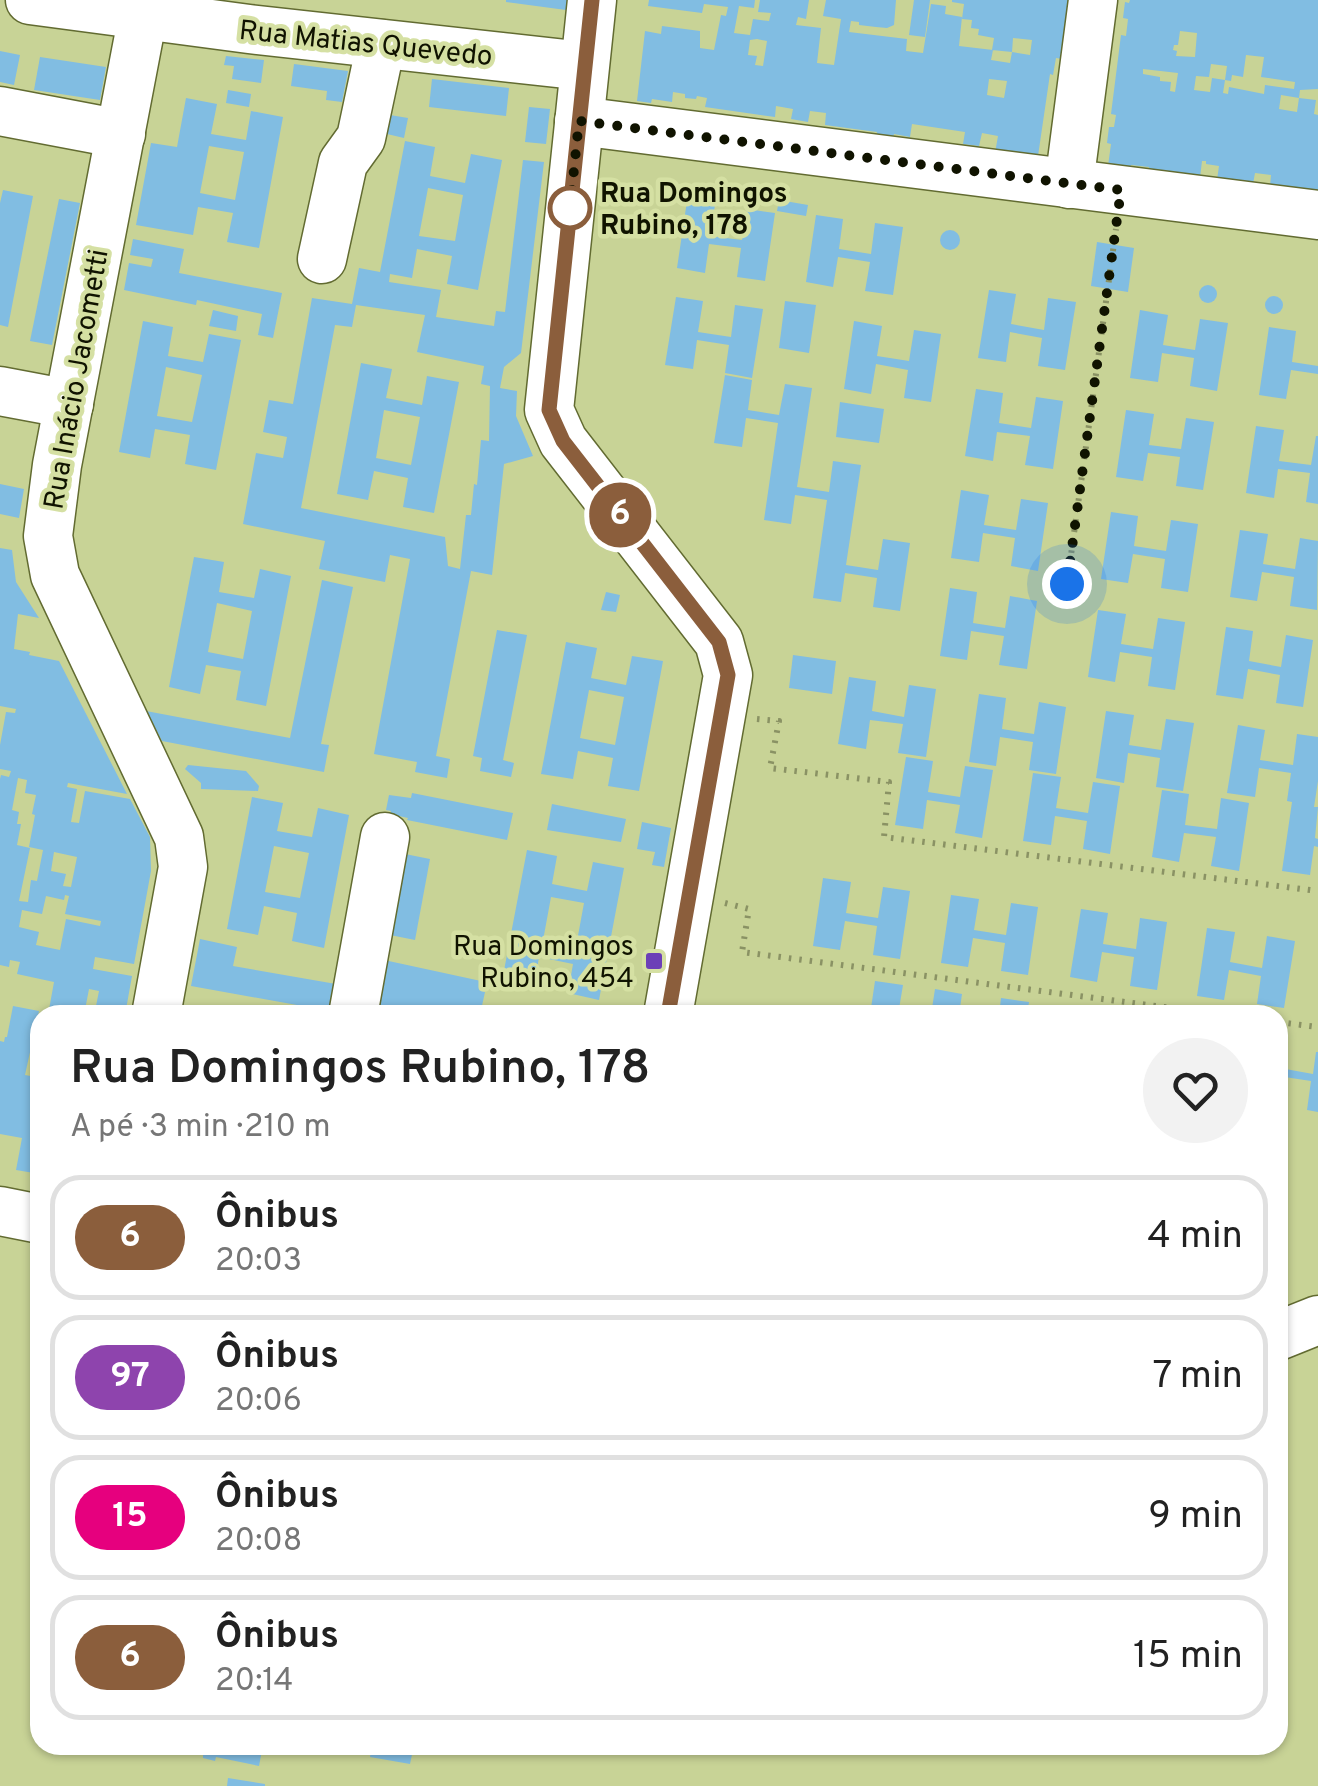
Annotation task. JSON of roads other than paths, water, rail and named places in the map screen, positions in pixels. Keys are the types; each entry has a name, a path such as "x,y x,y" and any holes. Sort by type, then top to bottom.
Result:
{"street":[{"name":"Rua Matias Quevedo","path":"30,0 335,19 381,44 584,66"},
{"path":"592,0 549,410 563,441 719,642 728,675 670,1005"},
{"path":"1070,184 1093,0"},
{"name":"Rua Inácio Jacometti","path":"114,8 121,134 57,465 48,536 55,575 178,838 183,866 158,1005"},
{"path":"322,259 343,162 362,138 381,44"},
{"path":"0,110 121,134"},
{"path":"579,121 1318,215"},
{"path":"0,390 69,404"},
{"path":"355,1005 385,836"},
{"path":"0,1211 30,1217"},
{"path":"1288,1332 1318,1320"}],"place":[{"name":"Rua Domingos Rubino, 178","path":"570,208"},
{"name":"Rua Domingos Rubino, 454","path":"654,961"}]}
